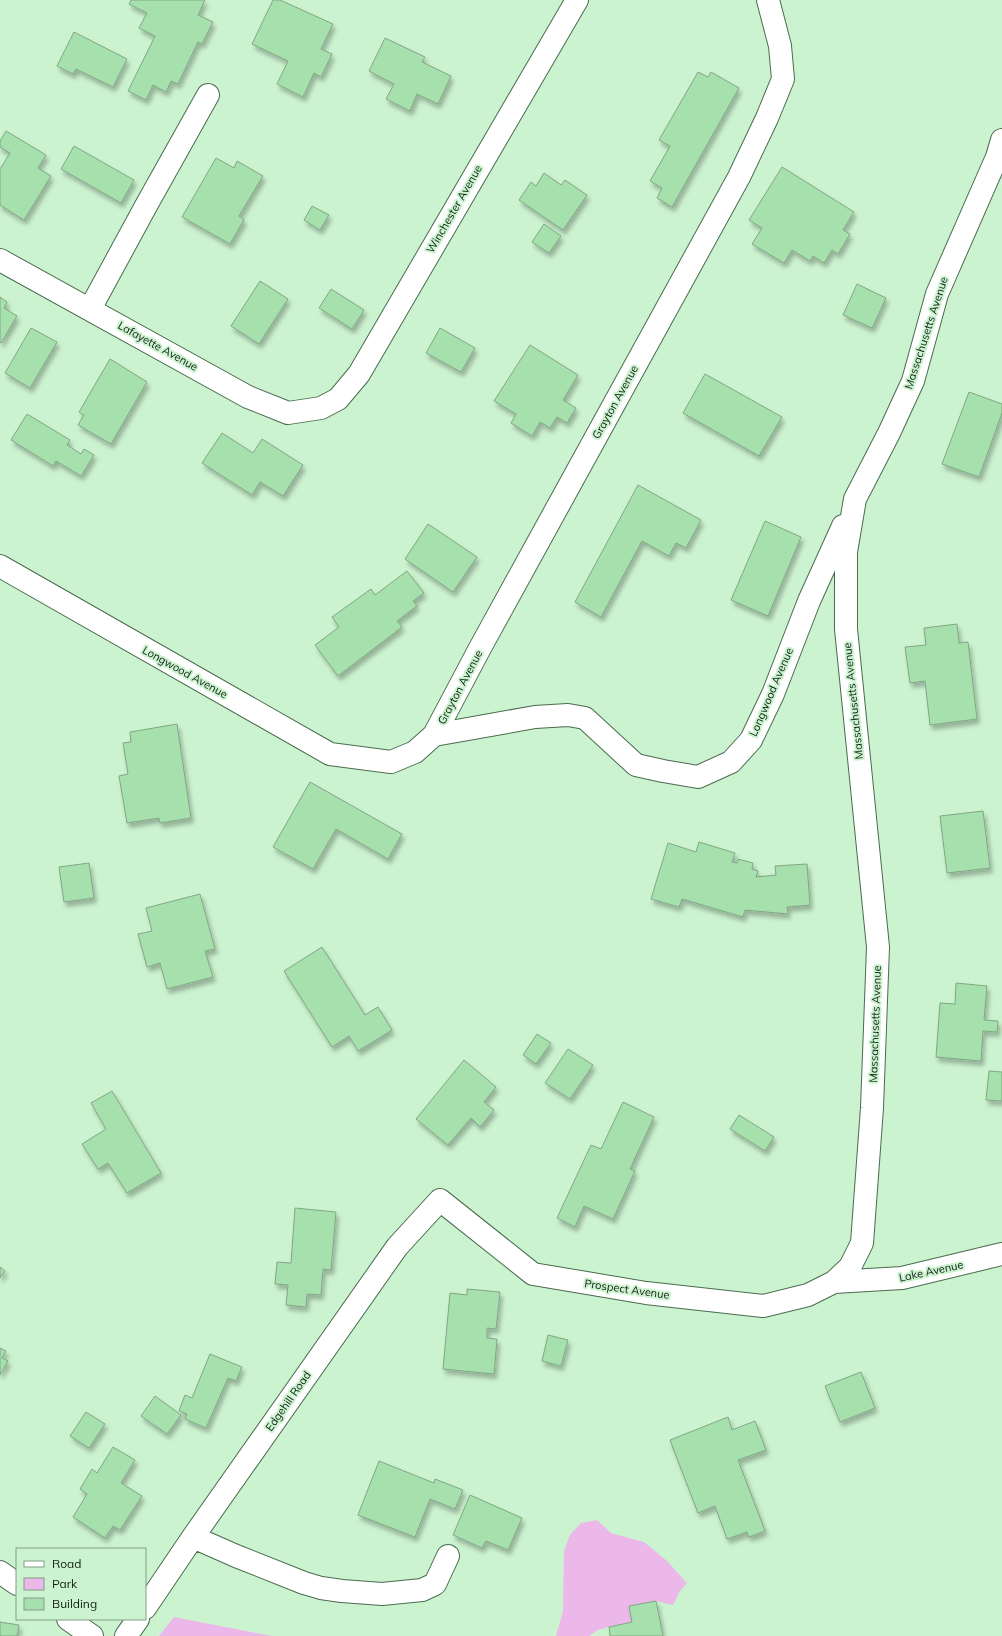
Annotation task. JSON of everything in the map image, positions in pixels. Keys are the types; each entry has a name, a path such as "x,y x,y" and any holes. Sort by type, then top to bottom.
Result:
{"street":[{"name":"Winchester Avenue","path":"321,408 338,399 359,374 577,0"},
{"name":"Grayton Avenue","path":"376,760 391,762 415,752 434,735 483,641 739,177 767,118 783,79 780,46 768,0"},
{"path":"90,309 208,96"},
{"name":"Massachusetts Avenue","path":"834,1282 850,1267 862,1243 872,1108 878,947 845,615 846,552 854,499 889,433 913,381 937,294 997,157 1002,140"},
{"name":"Lafayette Avenue","path":"0,260 248,397 288,413 321,408"},
{"name":"Longwood Avenue","path":"434,735 568,714 585,718 636,765 698,777 731,762 751,740 764,714 809,601 854,499"},
{"name":"Longwood Avenue","path":"0,566 330,754 376,760"},
{"name":"Prospect Avenue","path":"440,1200 533,1274 646,1293 763,1306 808,1295 834,1282"},
{"name":"Edgehill Road","path":"146,1607 193,1537 397,1247 440,1200"},
{"name":"Lake Avenue","path":"834,1282 902,1278 1002,1254"},
{"path":"193,1537 304,1583 321,1588 342,1591 382,1594 422,1590 435,1584 448,1556"},
{"path":"0,1572 16,1583"},
{"path":"69,1620 92,1636"},
{"path":"126,1636 137,1620"}],"green space":[{"path":"597,1520 611,1533 644,1542 667,1561 687,1583 680,1591 673,1605 656,1601 630,1606 632,1622 598,1630 589,1636 556,1636 563,1611 564,1551 570,1535 581,1523"},
{"path":"174,1617 272,1636 159,1636"}],"building":[{"path":"131,0 205,0 198,15 213,22 202,44 198,42 178,84 171,81 166,92 153,85 146,100 128,91 155,36 139,28 147,13 129,4"},
{"path":"273,0 280,0 333,24 321,49 332,54 321,77 314,73 303,97 277,84 288,61 252,44"},
{"path":"74,32 127,59 113,87 76,69 73,74 57,66"},
{"path":"385,38 425,57 422,62 451,76 438,104 417,94 410,111 386,99 394,84 369,71"},
{"path":"698,72 708,77 711,72 739,88 672,207 657,198 662,188 650,181 670,146 659,140"},
{"path":"6,131 46,155 38,168 51,176 24,220 0,205 0,169 10,153 0,147 0,141"},
{"path":"74,146 134,180 121,203 61,169"},
{"path":"216,158 234,168 237,161 263,176 239,216 244,220 230,244 182,217"},
{"path":"782,167 854,212 843,230 850,234 838,254 832,250 824,263 813,256 810,261 792,250 784,263 752,244 762,228 749,220"},
{"path":"544,173 561,185 565,180 587,195 563,230 519,200 531,182 536,186"},
{"path":"312,206 329,215 320,230 304,220"},
{"path":"544,224 561,236 549,253 532,242"},
{"path":"260,281 288,299 259,344 231,326"},
{"path":"857,284 886,298 872,328 843,315"},
{"path":"331,289 364,310 352,329 319,308"},
{"path":"0,297 7,302 4,308 17,316 1,343 0,342"},
{"path":"31,328 57,342 30,388 5,373"},
{"path":"440,328 475,348 461,372 426,353"},
{"path":"530,345 578,375 563,400 576,408 567,423 557,417 550,428 540,422 532,436 511,423 516,414 494,401"},
{"path":"110,359 147,382 111,444 78,425 84,415 79,412"},
{"path":"705,374 782,417 759,456 683,413"},
{"path":"969,392 1002,404 1002,413 979,477 942,464"},
{"path":"27,414 70,440 67,445 81,454 84,449 94,455 81,476 56,461 53,466 11,440"},
{"path":"222,433 253,453 262,439 303,465 283,496 260,482 252,495 202,463"},
{"path":"638,485 701,520 686,548 676,543 669,556 642,541 601,617 575,602"},
{"path":"765,521 801,537 768,616 731,600"},
{"path":"428,524 477,557 453,592 405,559"},
{"path":"407,571 424,593 413,601 417,606 397,621 402,627 338,676 315,645 339,627 332,617 371,589 375,595"},
{"path":"957,624 959,643 968,642 977,719 930,725 925,681 910,683 905,647 926,645 924,628"},
{"path":"177,724 191,818 160,823 159,818 127,823 119,776 128,774 123,743 131,742 130,732"},
{"path":"310,782 402,834 388,859 336,829 313,869 273,847"},
{"path":"983,811 990,868 947,873 940,816"},
{"path":"699,842 735,853 732,862 737,863 738,859 753,863 752,869 758,871 756,877 776,875 775,866 807,864 810,905 787,907 788,914 745,910 743,917 682,899 679,907 651,899 668,843 696,852"},
{"path":"89,863 94,898 64,902 59,867"},
{"path":"200,894 215,949 205,951 213,977 167,989 160,963 147,967 138,934 152,931 146,908"},
{"path":"322,947 365,1015 378,1007 392,1030 358,1051 349,1036 332,1047 284,971"},
{"path":"956,983 987,986 984,1020 998,1021 997,1032 983,1031 981,1061 936,1057 940,1003 955,1004"},
{"path":"537,1034 551,1043 536,1064 523,1055"},
{"path":"568,1049 593,1065 570,1099 545,1083"},
{"path":"464,1060 496,1087 484,1102 494,1110 480,1127 471,1118 448,1145 416,1119"},
{"path":"989,1071 1002,1072 1002,1101 986,1100"},
{"path":"112,1091 161,1173 127,1193 108,1163 98,1169 82,1144 106,1129 91,1103"},
{"path":"623,1102 654,1117 630,1169 635,1171 613,1219 584,1206 575,1227 557,1218 591,1145 601,1149"},
{"path":"739,1115 774,1137 765,1151 730,1129"},
{"path":"295,1208 336,1212 331,1270 323,1269 321,1295 307,1294 306,1307 286,1305 288,1285 275,1284 277,1262 291,1263"},
{"path":"0,1267 5,1271 0,1278"},
{"path":"467,1289 500,1292 496,1329 487,1328 487,1338 497,1339 494,1374 443,1369 450,1293 467,1295"},
{"path":"548,1335 568,1340 561,1366 542,1361"},
{"path":"0,1348 6,1351 2,1358 8,1361 0,1375"},
{"path":"210,1354 242,1367 236,1381 228,1378 206,1428 185,1419 187,1414 179,1411 185,1395 192,1398"},
{"path":"861,1372 875,1408 840,1422 825,1386"},
{"path":"155,1396 181,1415 167,1434 141,1416"},
{"path":"86,1412 105,1424 89,1448 70,1436"},
{"path":"728,1417 732,1430 755,1421 766,1450 738,1460 765,1531 749,1537 747,1532 727,1539 715,1506 698,1513 670,1440"},
{"path":"113,1447 135,1460 121,1483 142,1496 120,1530 113,1526 105,1538 73,1517 87,1494 80,1489 92,1469 97,1473"},
{"path":"379,1461 434,1483 435,1479 463,1490 455,1509 430,1499 415,1537 358,1515"},
{"path":"470,1495 522,1518 508,1550 486,1541 482,1548 453,1535"},
{"path":"656,1601 663,1636 610,1636 609,1627 632,1622 629,1606"},
{"path":"0,1622 19,1625 17,1636 0,1636"}]}
